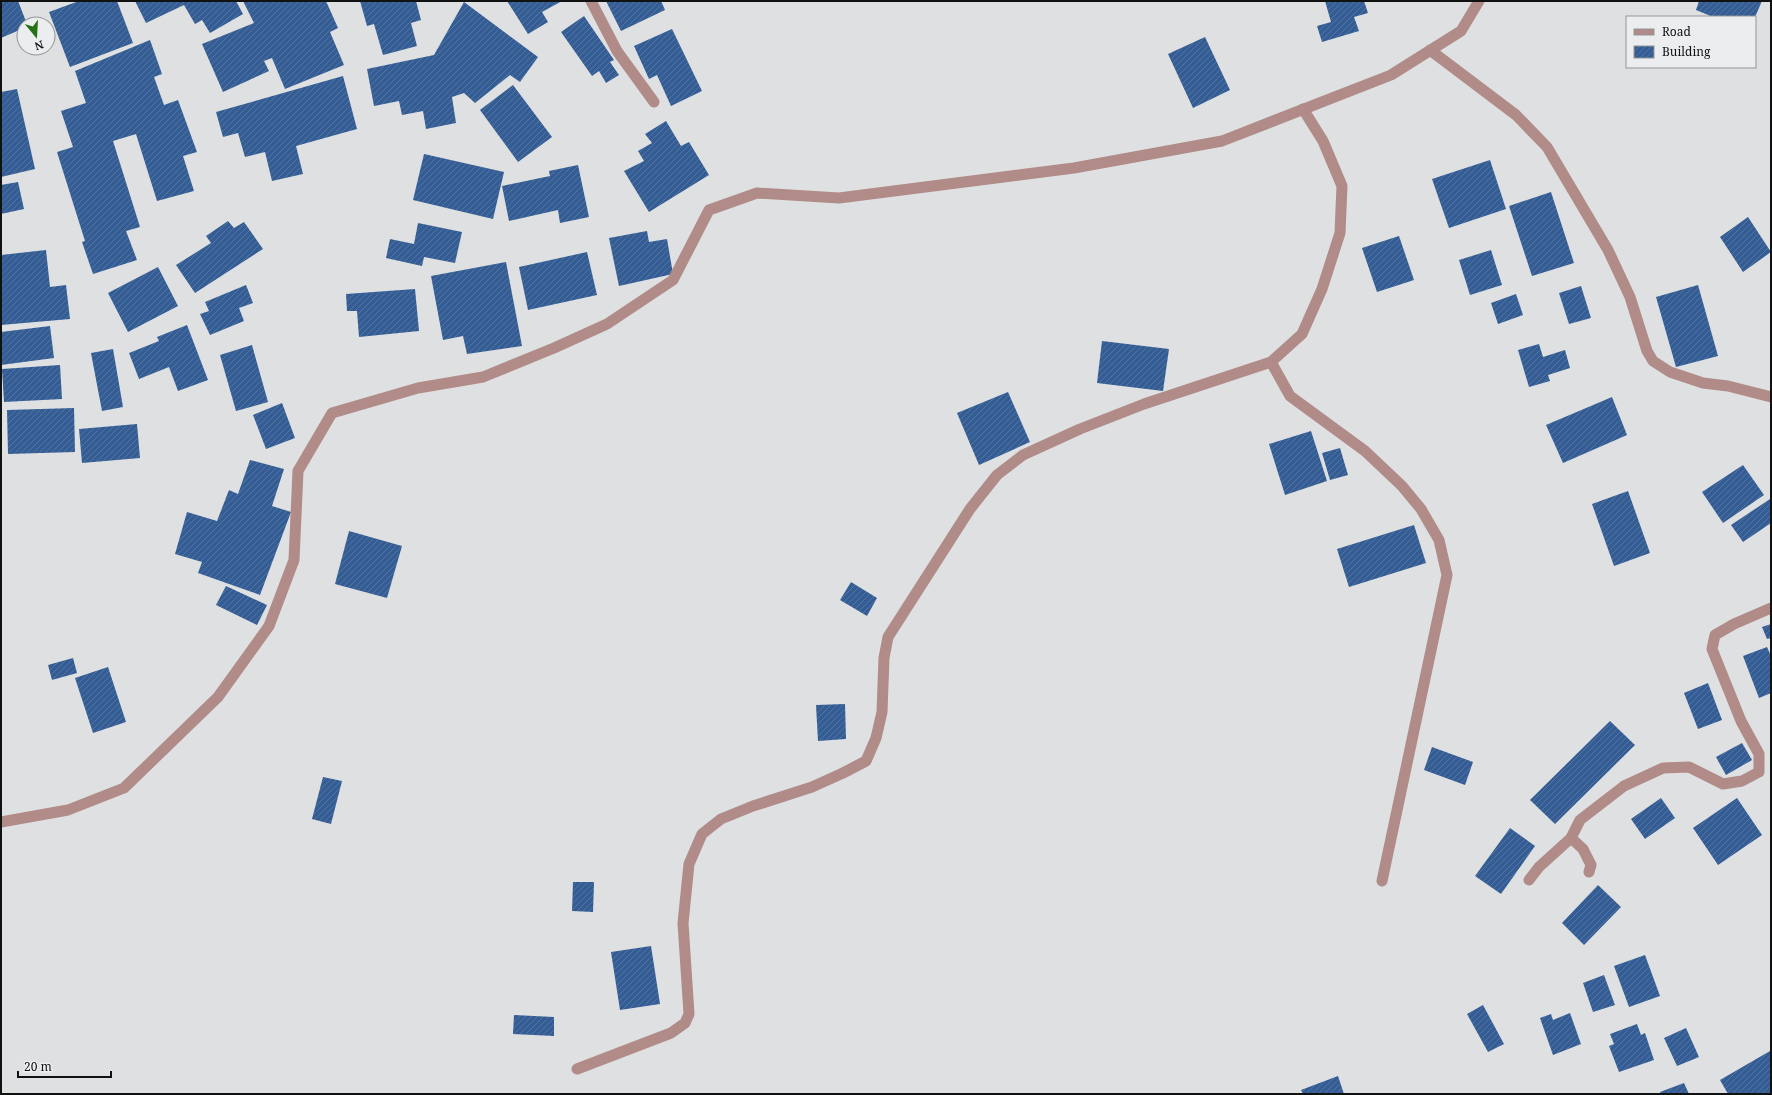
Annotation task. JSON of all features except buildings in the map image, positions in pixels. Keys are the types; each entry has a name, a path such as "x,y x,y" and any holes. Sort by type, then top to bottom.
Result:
{"street":[{"path":"591,1 617,51 654,102"},
{"path":"1,822 68,810 124,788 218,697 268,626 294,560 298,471 332,413 418,388 483,377 554,348 607,324 673,280 709,210 757,193 839,198 1074,168 1222,141 1392,75 1461,31 1479,1"},
{"path":"1430,50 1516,115 1547,148 1608,250 1630,297 1647,351 1653,361 1670,372 1703,383 1728,386 1771,397"},
{"path":"577,1069 671,1033 685,1023 690,1014 682,923 689,864 702,834 721,819 753,806 812,787 844,773 866,761 876,738 882,712 884,658 888,637 970,509 997,475 1023,455 1080,429 1144,404 1271,362 1302,334 1322,289 1340,233 1342,186 1323,141 1303,109"},
{"path":"1271,362 1290,396 1365,451 1402,486 1422,509 1439,540 1447,575 1382,881"},
{"path":"1529,880 1539,867 1571,838 1580,820 1624,786 1663,768 1689,767 1723,784 1742,781 1759,772 1759,754 1741,721 1712,649 1715,635 1734,624 1771,608"},
{"path":"1571,838 1584,849 1591,865 1589,872"}]}
